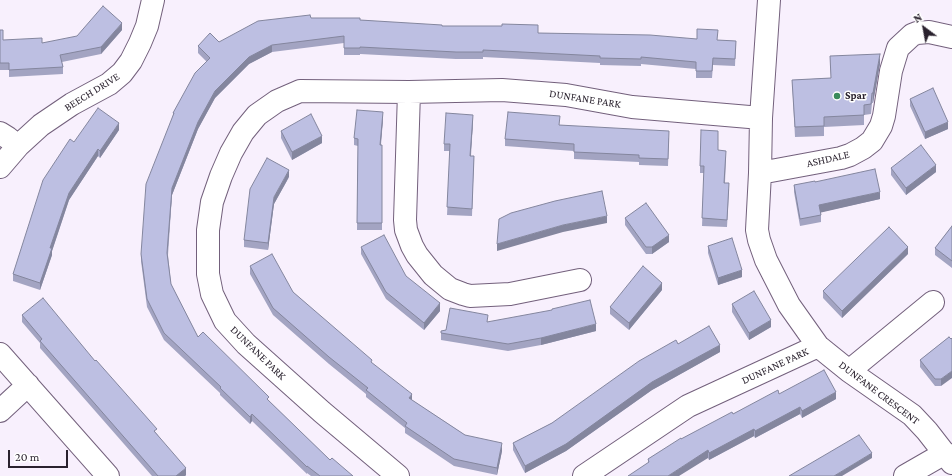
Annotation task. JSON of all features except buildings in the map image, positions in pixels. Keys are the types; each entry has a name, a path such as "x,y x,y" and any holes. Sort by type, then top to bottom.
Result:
{"street":[{"name":"BEECH DRIVE","path":"0,167 18,146 42,125 56,115 109,84 122,73 131,61 140,43 147,26 153,0"},
{"name":"DUNFANE PARK","path":"584,476 688,406 818,346 789,305 770,269 762,250 757,230 761,118 770,0"},
{"name":"ASHDALE","path":"760,173 841,158 855,153 867,146 876,135 884,116 891,71 898,48 912,35 923,32 952,37"},
{"name":"DUNFANE PARK","path":"398,476 322,412 233,331 222,316 212,294 208,274 208,230 212,202 230,153 243,132 257,115 267,107 300,91 409,92 502,90 566,94 632,107 761,118"},
{"path":"409,92 405,220 406,230 417,255 433,275 450,289 470,296 510,294 580,280"},
{"path":"0,133 18,146"},
{"path":"849,371 933,302"},
{"name":"DUNFANE CRESCENT","path":"818,346 849,371 912,415 948,458"},
{"path":"0,354 108,476"},
{"path":"0,411 28,385"},
{"path":"905,476 948,458"}],"place":[{"name":"Spar","path":"837,96"}]}
